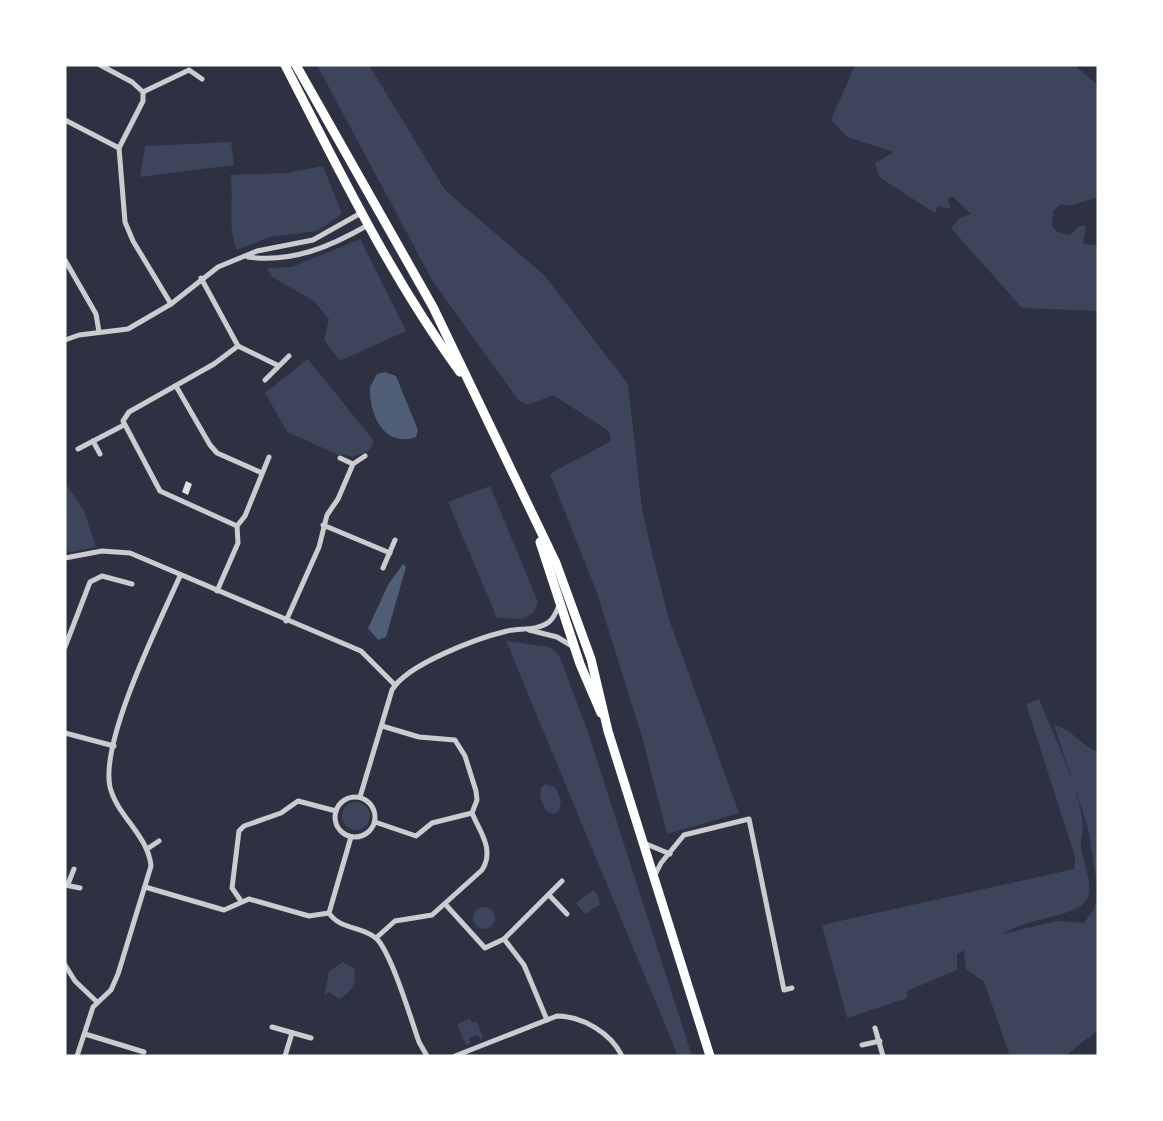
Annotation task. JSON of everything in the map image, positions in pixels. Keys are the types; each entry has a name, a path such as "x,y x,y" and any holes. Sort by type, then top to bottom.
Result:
{"highway":[{"path":"285,65 361,213 419,314 474,390"},
{"path":"296,65 433,307 556,563 585,642 608,731 709,1055"},
{"path":"361,213 377,212"},
{"path":"368,225 377,212"},
{"path":"534,520 559,603 608,731"}],"street":[{"path":"100,65 132,82 143,92 143,101 119,148 128,231 171,304"},
{"path":"143,92 188,67 202,79"},
{"path":"65,120 119,148"},
{"path":"65,340 128,329 171,304 218,267 265,249 313,240 361,213"},
{"path":"248,257 278,260 307,253 368,225"},
{"path":"65,260 96,314 99,332"},
{"path":"201,278 237,346 277,365"},
{"path":"78,449 124,425 129,412 214,365 237,346"},
{"path":"265,380 277,365 289,356"},
{"path":"176,386 217,453 262,472"},
{"path":"124,425 160,491 237,526"},
{"path":"93,441 100,453"},
{"path":"286,621 319,547 323,525 353,464 365,456"},
{"path":"217,590 238,542 237,526 245,516 269,457"},
{"path":"340,458 353,464"},
{"path":"323,525 390,553"},
{"path":"383,568 395,540"},
{"path":"65,558 118,550 361,651 395,685"},
{"path":"65,648 90,582 102,576 132,584"},
{"path":"78,1056 97,1002 111,990 118,974 151,866 147,849 114,798 108,775 129,692 180,576"},
{"path":"360,797 395,685 416,668 447,653 508,631 528,629 550,621 559,603"},
{"path":"528,629 558,636 575,648"},
{"path":"376,938 395,921 426,918 446,905 487,863 487,845 472,813 477,800 476,791 460,744 449,738 419,737 382,726"},
{"path":"65,733 114,746"},
{"path":"350,797 360,797 370,802 375,811 375,822 370,831 361,836 351,836 341,831 336,822 336,811 341,802 350,797"},
{"path":"241,901 232,888 239,831 244,826 281,813 298,801 336,811"},
{"path":"375,822 416,836 432,823 472,813"},
{"path":"654,877 661,863 689,833 749,819 784,990"},
{"path":"330,913 351,836"},
{"path":"147,849 159,841"},
{"path":"643,842 670,854"},
{"path":"74,869 67,884 80,888"},
{"path":"446,905 485,948 504,939 506,934 562,881"},
{"path":"145,887 225,910 241,901 256,900 309,916 330,913"},
{"path":"549,895 567,914"},
{"path":"330,913 338,923 376,938 427,1056"},
{"path":"504,939 524,965 548,1020"},
{"path":"65,965 75,981 97,1002"},
{"path":"773,992 792,988"},
{"path":"455,1056 548,1020 570,1016 611,1038 622,1056"},
{"path":"272,1027 311,1038"},
{"path":"875,1028 883,1056"},
{"path":"285,1056 292,1033"},
{"path":"85,1034 144,1052"},
{"path":"862,1045 880,1041"}],"shaded area":[{"path":"317,65 369,65 445,190 545,276 628,384 642,509 669,619 739,813 667,834 642,737 597,593 550,474 611,440 609,431 553,395 528,405 519,401 432,280"},
{"path":"855,65 1074,65 1098,85 1098,197 1070,206 1061,204 1053,211 1052,226 1057,232 1070,235 1080,226 1086,226 1083,244 1098,245 1098,311 1022,308 951,228 960,218 971,214 952,196 948,199 951,209 938,206 935,213 879,177 875,163 894,152 847,137 831,120"},
{"path":"231,142 234,165 140,177 145,146"},
{"path":"323,166 342,214 317,231 270,237 237,250 231,222 230,175 285,173"},
{"path":"360,239 406,331 340,361 324,340 329,319 314,301 272,277 267,268 292,267"},
{"path":"308,359 374,441 369,451 352,457 343,454 341,456 287,432 265,393"},
{"path":"385,372 396,376 418,430 416,437 395,438 381,427 376,418 370,387 377,374"},
{"path":"65,482 84,511 96,547 65,551"},
{"path":"490,486 538,602 534,612 523,619 497,618 448,502"},
{"path":"403,564 406,567 386,637 378,640 368,628 389,583"},
{"path":"506,641 550,647 559,655 588,732 692,1056 678,1056"},
{"path":"1039,699 1077,795 1083,826 1081,847 1089,892 1083,904 1076,908 1003,934 1057,921 1084,923 1094,909 1098,893 1098,1030 1065,1056 1010,1056 984,982 966,969 964,950 957,954 957,970 907,991 907,998 847,1018 822,925 1074,869 1075,857 1026,704"},
{"path":"1054,725 1098,752 1098,891 1088,828"},
{"path":"546,784 555,787 561,800 559,811 554,814 547,812 540,798 541,787"},
{"path":"356,802 366,806 370,816 366,826 356,830 346,826 342,816 346,806"},
{"path":"593,890 598,895 600,905 585,914 576,903"},
{"path":"484,907 492,910 495,918 492,926 484,929 476,926 473,918 476,910"},
{"path":"343,962 354,968 353,986 339,999 329,992 324,996 329,971"},
{"path":"470,1018 472,1023 477,1022 483,1038 480,1039 478,1035 469,1038 471,1043 466,1045 457,1024"}],"building":[{"path":"186,481 192,484 188,495 182,492"}]}
